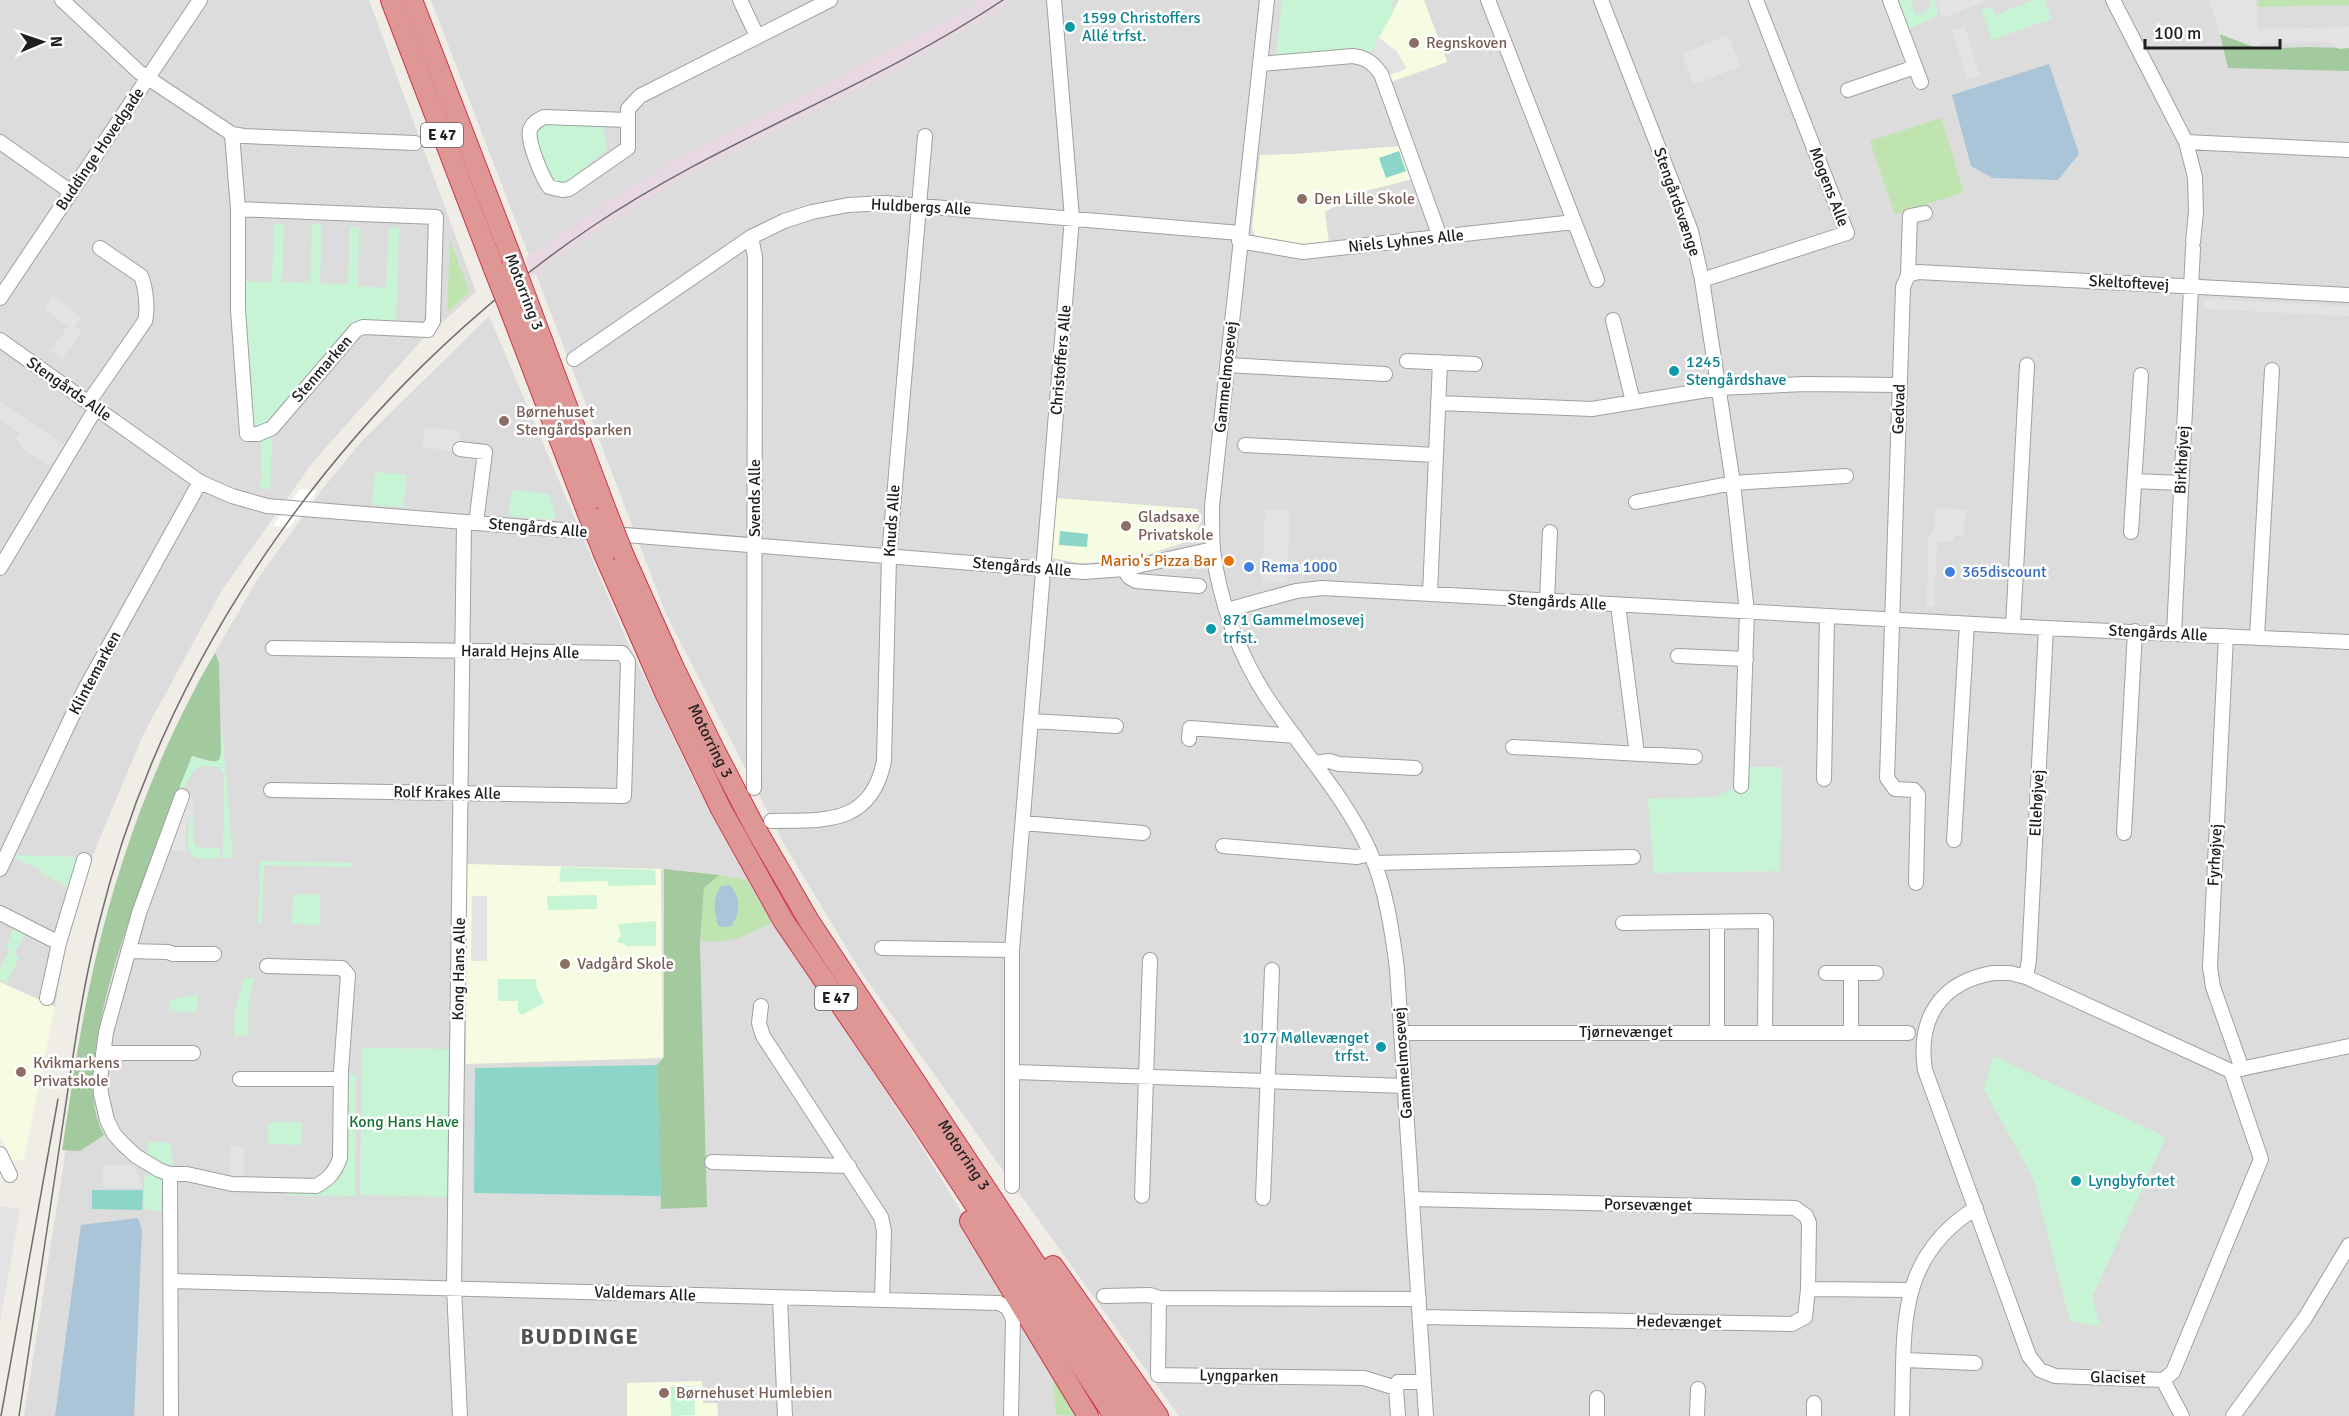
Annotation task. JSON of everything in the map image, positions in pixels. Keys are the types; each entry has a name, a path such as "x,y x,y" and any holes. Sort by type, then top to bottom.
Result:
{"highway":[{"name":"Motorring 3","path":"391,0 604,554 666,695 726,819 783,920 922,1124 1114,1416"},
{"name":"Motorring 3","path":"412,0 624,556 673,666 754,826 809,921 1136,1416"},
{"path":"917,1085 982,1165 1158,1416"},
{"path":"922,1124 958,1199 1088,1416"}],"street":[{"path":"62,0 139,72 232,134 415,142"},
{"name":"Buddinge Hovedgade","path":"0,298 200,0"},
{"path":"740,0 757,36"},
{"path":"627,120 544,117 536,122 530,128 529,136 542,176 549,187 569,189 628,148 628,109 640,96 830,0"},
{"name":"Christoffers Alle","path":"1012,1186 1006,1165 1013,1072 1012,950 1072,218 1054,0"},
{"name":"Gammelmosevej","path":"1267,0 1212,506 1213,549 1227,610 1241,649 1261,689 1344,805 1372,858 1391,926 1402,1033 1426,1416"},
{"path":"1488,0 1597,280"},
{"name":"Stengårdsvænge","path":"1601,0 1691,231 1702,280 1733,483 1747,612 1741,786"},
{"name":"Mogens Alle","path":"1702,280 1847,233 1756,0"},
{"path":"1890,0 1921,82"},
{"name":"Birkhøjvej","path":"2113,0 2187,142 2195,177 2196,212 2174,633"},
{"path":"1260,64 1353,56 1362,57 1372,63 1382,74 1440,237"},
{"path":"1848,90 1915,67"},
{"name":"Stenmarken","path":"232,134 238,209 238,310 248,434 258,434 272,428 356,330 363,327 428,330 433,321 436,217 238,209"},
{"name":"Knuds Alle","path":"771,821 828,819 843,816 866,802 881,777 884,761 889,556 925,136"},
{"path":"0,142 71,192"},
{"path":"2187,142 2349,150"},
{"name":"Huldbergs Alle","path":"574,359 751,237 784,221 812,212 886,203 1072,218 1240,237"},
{"name":"Gedvad","path":"1891,619 1903,287 1908,275 1910,216 1925,213"},
{"name":"Niels Lyhnes Alle","path":"1240,237 1303,252 1574,222"},
{"name":"Svends Alle","path":"751,237 754,257 755,545 747,759 754,788"},
{"path":"0,568 92,405 145,321 144,282 141,276 100,248"},
{"name":"Skeltoftevej","path":"1908,275 1918,272 2349,295"},
{"path":"1613,320 1634,402"},
{"name":"Stengårds Alle","path":"0,340 200,482 232,496 267,506 1084,572 1124,569 1213,549"},
{"path":"1407,361 1475,364"},
{"path":"1430,594 1440,362"},
{"path":"1227,365 1385,374"},
{"path":"2013,626 2027,365"},
{"path":"2257,637 2272,370"},
{"path":"2131,532 2141,375"},
{"path":"1438,403 1580,409 1719,388 1805,384 1900,386"},
{"path":"1245,445 1436,455"},
{"name":"Kong Hans Alle","path":"460,449 484,453 470,522 462,651 454,1288 460,1416"},
{"path":"1636,502 1733,483 1846,476"},
{"path":"2134,481 2181,483"},
{"name":"Klintemarken","path":"0,868 84,691 200,482"},
{"path":"1547,601 1550,532"},
{"path":"1124,569 1129,577 1136,581 1199,586"},
{"name":"Stengårds Alle","path":"1227,610 1296,591 1322,588 1967,624 2349,642"},
{"path":"1618,605 1636,754"},
{"path":"1824,779 1827,616"},
{"path":"1891,619 1887,778 1895,789 1914,790 1918,795 1916,883"},
{"path":"1954,840 1967,624"},
{"name":"Ellehøjvej","path":"2026,977 2029,960 2046,628"},
{"path":"2124,833 2135,631"},
{"name":"Fyrhøjvej","path":"2226,636 2210,967 2212,987 2237,1070"},
{"name":"Harald Hejns Alle","path":"273,648 622,653 628,661 624,796"},
{"path":"1678,656 1746,659"},
{"path":"1032,720 1116,726"},
{"path":"1189,739 1190,728 1295,736"},
{"path":"1513,747 1695,757"},
{"path":"1315,764 1329,761 1339,764 1415,768"},
{"name":"Rolf Krakes Alle","path":"271,790 624,796"},
{"path":"182,796 139,913 106,1032 103,1053 101,1094 107,1120 114,1134 136,1156 170,1174 187,1174 218,1183 246,1185 315,1186 326,1180 336,1170 340,1158 341,1080 348,975 345,969 267,966"},
{"path":"1023,823 1143,832"},
{"path":"1223,846 1372,858 1633,857"},
{"path":"47,998 59,943 84,860"},
{"path":"0,913 59,943"},
{"path":"1623,923 1766,921 1765,1032"},
{"path":"1717,922 1717,1032"},
{"path":"882,948 1012,950"},
{"path":"128,951 214,954"},
{"path":"1143,1196 1150,960"},
{"path":"1263,1198 1272,970"},
{"path":"1826,973 1876,973"},
{"path":"1851,973 1851,1032"},
{"name":"Glaciset","path":"1993,973 2010,973 2026,977 2237,1070 2261,1159 2173,1372 2163,1380 2044,1374 2029,1356 1925,1070 1922,1052 1924,1034 1937,1004 1962,982 1993,973"},
{"path":"760,1006 759,1023 763,1036 881,1216 884,1224 882,1300"},
{"name":"Tjørnevænget","path":"1402,1033 1908,1033"},
{"path":"2237,1070 2349,1046"},
{"path":"103,1053 193,1053"},
{"path":"1013,1072 1405,1086"},
{"path":"240,1079 341,1080"},
{"path":"0,1154 10,1175"},
{"path":"712,1162 849,1166"},
{"path":"170,1174 171,1416"},
{"name":"Porsevænget","path":"1413,1199 1795,1208 1806,1216 1809,1223 1808,1289"},
{"path":"1902,1416 1910,1290 1920,1264 1936,1240 1956,1220 1976,1208"},
{"path":"2233,1416 2306,1318 2349,1245"},
{"name":"Valdemars Alle","path":"172,1281 999,1303 1004,1305 1013,1319 1011,1416"},
{"path":"1808,1289 1910,1290"},
{"name":"Hedevænget","path":"1420,1317 1792,1324 1805,1317 1808,1289"},
{"path":"1104,1296 1419,1299"},
{"path":"780,1298 785,1416"},
{"name":"Lyngparken","path":"1159,1298 1158,1375 1364,1378 1396,1388"},
{"path":"1905,1360 1975,1364"},
{"path":"2163,1380 2182,1416"},
{"path":"1398,1416 1396,1388 1398,1382 1424,1382"},
{"path":"1697,1416 1698,1389"},
{"path":"1597,1398 1597,1416"}],"shaded area":[{"path":"0,0 369,0 476,292 420,342 313,462 222,590 143,735 95,850 66,941 55,1007 0,982"},
{"path":"431,0 2349,0 2349,1416 1179,1416 861,972 784,844 666,614"},
{"path":"982,0 1014,0 915,59 706,165 637,205 550,262 532,277 525,258 627,189 695,149 906,42"},
{"name":"Regnskoven","path":"1399,0 1424,0 1447,62 1391,82 1389,75 1406,68 1397,52 1378,37"},
{"path":"1943,0 1986,1 1942,18 1936,2"},
{"path":"2209,0 2254,0 2257,7 2258,29 2349,27 2349,48 2339,49 2328,42 2260,43 2259,49 2220,34"},
{"path":"1965,27 1980,76 1967,80 1952,30"},
{"path":"1728,35 1741,66 1694,85 1682,54"},
{"path":"1378,37 1397,52 1406,69 1389,75 1382,61 1372,53"},
{"path":"2049,64 2079,154 2058,180 1993,178 1971,166 1952,95"},
{"name":"Den Lille Skole","path":"1401,146 1413,179 1358,193 1325,212 1329,243 1299,245 1257,238 1252,230 1260,155"},
{"path":"1399,151 1406,171 1386,178 1379,158"},
{"path":"53,296 82,317 75,326 82,331 62,359 51,351 68,326 44,309"},
{"path":"2205,299 2349,306 2349,316 2204,309"},
{"path":"489,316 627,641 697,787 784,937 922,1147 1073,1397 1082,1416 24,1416 96,957 115,885 139,813 168,744 199,680 257,580 321,491 359,444"},
{"path":"0,402 65,445 50,466 22,449 21,444 15,439 19,433 0,420"},
{"path":"425,427 460,431 458,452 422,447"},
{"name":"Gladsaxe Privatskole","path":"1056,498 1198,509 1198,538 1128,561 1081,563 1051,558"},
{"path":"1935,508 1966,510 1963,536 1954,536 1954,541 1937,541 1934,606 1927,606 1928,539 1934,529"},
{"path":"1265,509 1290,510 1287,581 1262,584"},
{"path":"1060,531 1088,534 1087,547 1059,545"},
{"path":"180,795 193,796 193,818 186,818 186,851 160,850"},
{"name":"Vadgård Skole","path":"467,864 661,869 663,1058 466,1064"},
{"path":"730,885 738,900 737,915 732,926 718,926 715,910 716,895 721,886"},
{"path":"472,896 487,896 487,961 471,961"},
{"name":"Kvikmarkens Privatskole","path":"0,982 55,1007 24,1159 12,1161 0,1136"},
{"path":"657,1065 661,1196 474,1193 475,1068"},
{"path":"230,1146 244,1146 244,1176 230,1175"},
{"path":"103,1165 133,1165 143,1188 103,1188"},
{"path":"92,1190 143,1190 142,1210 92,1209"},
{"path":"0,1206 20,1209 0,1323"},
{"path":"138,1218 142,1231 134,1416 55,1416 81,1225"},
{"name":"Børnehuset Humlebien","path":"702,1381 703,1403 717,1403 718,1416 627,1416 627,1383"}],"green space":[{"path":"1282,0 1394,0 1391,8 1394,10 1371,53 1355,51 1276,56"},
{"path":"1898,0 1910,0 1916,15 1927,11 1926,8 1932,6 1930,0 1934,0 1938,11 1935,17 1907,30"},
{"path":"2033,0 2045,0 2051,19 1992,40 1981,10 1991,7 1996,15"},
{"path":"2259,0 2349,0 2349,5 2257,7"},
{"path":"2220,34 2260,49 2349,48 2349,71 2228,68"},
{"path":"1941,118 1964,192 1895,215 1870,141"},
{"path":"602,122 607,149 565,185 551,183 533,130 540,123"},
{"path":"274,223 284,224 282,282 310,283 312,224 322,225 320,283 348,285 350,227 359,227 358,286 386,288 389,228 399,228 396,324 355,324 269,425 254,428 242,281 272,282"},
{"path":"450,241 470,292 447,312"},
{"path":"272,434 270,490 258,487 262,480 261,437"},
{"path":"379,472 407,475 403,507 372,505 375,475"},
{"path":"514,490 549,494 555,515 554,520 509,516 511,492"},
{"path":"215,653 219,663 221,754 219,760 215,762 192,756 139,891 120,947 105,1003 95,1056 94,1101 104,1135 80,1151 62,1150 91,981 117,878 144,800 160,763"},
{"path":"221,719 233,858 223,858 224,776 219,767 199,766 180,795 177,794 192,756 209,761 219,760"},
{"path":"1739,767 1782,767 1780,871 1654,873 1648,799 1713,797 1738,788"},
{"path":"189,818 193,818 194,842 197,848 220,848 220,858 196,858 188,849"},
{"path":"14,855 76,857 74,866 76,867 70,888 40,873 42,870 14,858"},
{"path":"260,861 354,863 351,867 264,865 262,923 258,923"},
{"path":"561,867 655,870 656,885 608,886 608,881 559,882"},
{"path":"664,869 719,875 704,888 700,944 707,1207 661,1209 657,1065 664,1057"},
{"path":"719,875 747,880 772,923 730,940 701,941 704,888"},
{"path":"294,894 320,895 320,925 291,924"},
{"path":"597,895 597,909 548,910 547,896"},
{"path":"656,921 656,946 625,946 625,943 618,943 618,938 621,937 618,924"},
{"path":"14,928 25,934 14,954 19,957 7,983 0,980 0,969 10,949 6,946"},
{"path":"244,978 254,978 248,1007 248,1035 234,1036 235,1012"},
{"path":"498,979 536,979 536,986 544,1003 522,1015 518,1012 518,1001 498,1001"},
{"path":"198,996 195,1012 169,1011 169,1000"},
{"name":"Kong Hans Have","path":"362,1048 449,1049 447,1197 360,1195"},
{"path":"1993,1056 2166,1137 2092,1297 2100,1326 2070,1321 2034,1180 1984,1089"},
{"path":"345,1074 356,1074 355,1196 286,1195 286,1191 337,1177"},
{"path":"271,1122 302,1122 299,1145 270,1144 267,1141 268,1125"},
{"path":"148,1142 168,1143 171,1146 173,1169 167,1170 148,1157"},
{"path":"149,1172 161,1180 165,1198 161,1198 161,1207 165,1208 166,1212 144,1209 144,1178"},
{"path":"1053,1379 1059,1379 1079,1416 1056,1415"},
{"path":"694,1386 695,1415 671,1416 670,1387"}],"pier":[{"path":"300,489 317,491 290,527 273,526"}],"tram line":[{"path":"19,1416 74,1048 99,923 130,819 172,719 222,623 282,531 349,445 423,365 504,293 590,228 691,167 902,60 1003,0"},
{"path":"1,1416 58,1099"}],"place":[{"name":"1599 Christoffers Allé trfst.","path":"1070,27"},
{"name":"Regnskoven","path":"1414,43"},
{"name":"Den Lille Skole","path":"1302,199"},
{"name":"1245 Stengårdshave","path":"1674,371"},
{"name":"Børnehuset Stengårdsparken","path":"504,421"},
{"name":"Gladsaxe Privatskole","path":"1126,526"},
{"name":"Mario's Pizza Bar","path":"1229,561"},
{"name":"Rema 1000","path":"1249,567"},
{"name":"365discount","path":"1950,572"},
{"name":"871 Gammelmosevej trfst.","path":"1211,629"},
{"name":"Vadgård Skole","path":"565,964"},
{"name":"1077 Møllevænget trfst.","path":"1381,1047"},
{"name":"Kvikmarkens Privatskole","path":"21,1072"},
{"name":"Lyngbyfortet","path":"2076,1181"},
{"name":"Børnehuset Humlebien","path":"664,1393"}],"district":[{"name":"BUDDINGE","path":"580,1336"}]}
